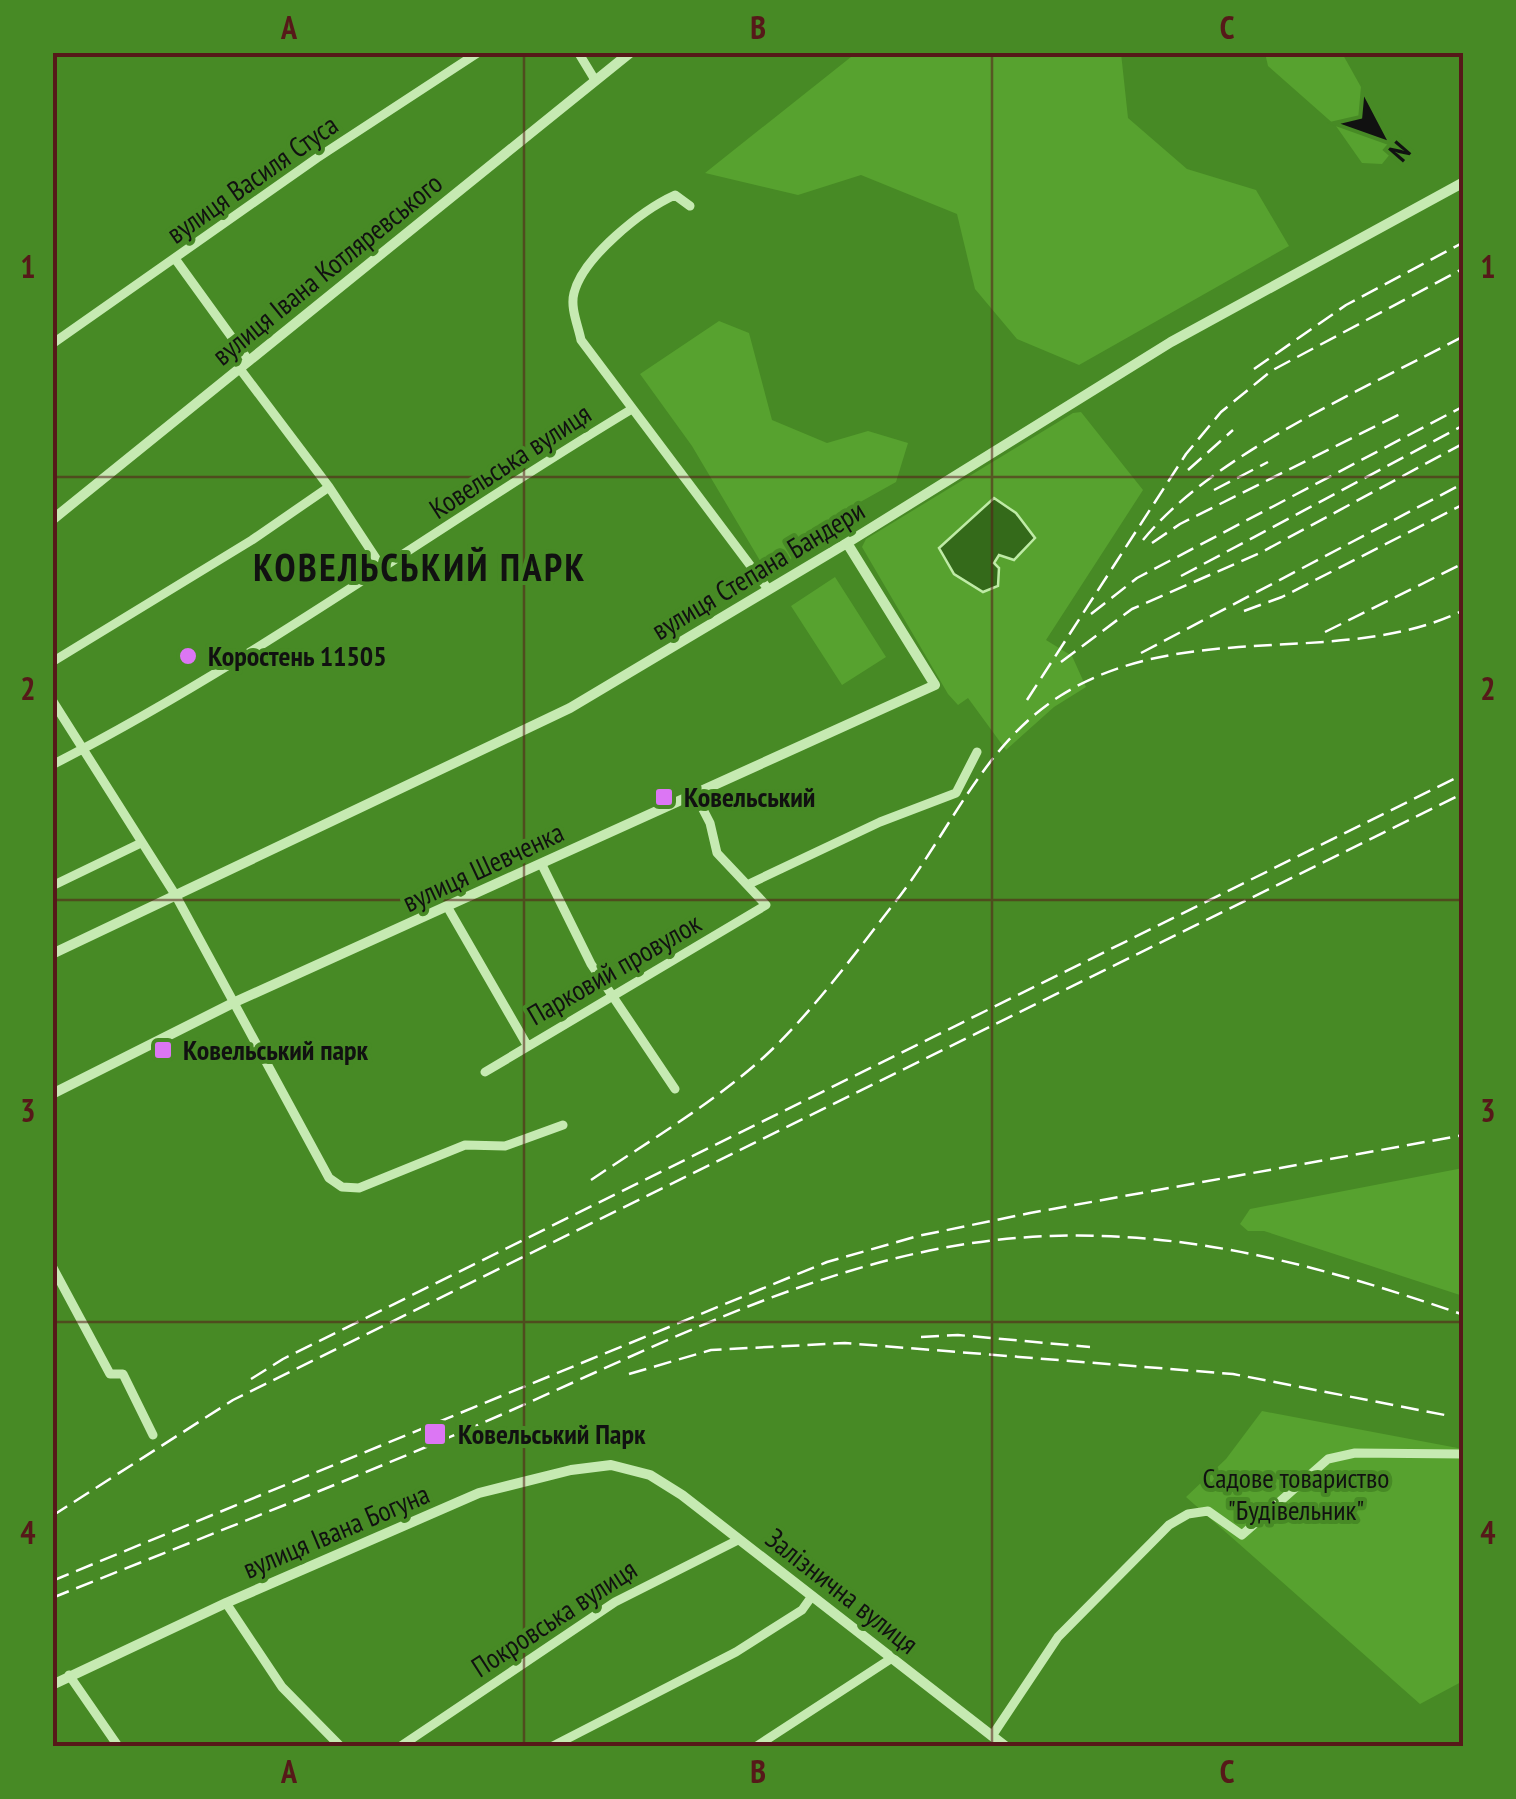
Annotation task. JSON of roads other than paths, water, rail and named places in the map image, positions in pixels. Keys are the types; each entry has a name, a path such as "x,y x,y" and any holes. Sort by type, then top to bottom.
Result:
{"street":[{"name":"вулиця Василя Стуса","path":"52,344 317,158 479,52"},
{"path":"578,52 595,80"},
{"name":"вулиця Івана Котляревського","path":"52,520 631,52"},
{"name":"вулиця Степана Бандери","path":"52,954 570,708 847,543 1171,342 1464,182"},
{"path":"690,206 674,195 651,206 630,222 583,274 574,292 581,340 768,589"},
{"path":"176,260 383,568"},
{"name":"Ковельська вулиця","path":"52,764 201,682 632,409"},
{"path":"52,662 252,540 329,487"},
{"name":"вулиця Шевченка","path":"52,1094 235,1002 935,685 847,543"},
{"path":"52,700 176,896 329,1178 342,1186 360,1188 465,1145 504,1146 563,1125"},
{"path":"696,794 710,823 716,853 749,884 880,822 956,793 977,752"},
{"path":"52,886 142,843"},
{"path":"542,865 591,964 675,1089"},
{"name":"Парковий провулок","path":"485,1072 766,905 749,884"},
{"path":"448,908 527,1046"},
{"path":"52,1266 110,1374 123,1374 153,1436"},
{"path":"998,1743 1058,1637 1169,1525 1188,1514 1208,1512 1234,1534 1242,1535 1328,1459 1355,1453 1464,1454"},
{"name":"вулиця Івана Богуна","path":"52,1685 226,1603 479,1493 571,1470 611,1465 650,1475"},
{"name":"Залізнична вулиця","path":"650,1475 998,1743"},
{"name":"Покровська вулиця","path":"400,1746 615,1602 738,1540"},
{"path":"553,1746 736,1652 802,1610 812,1596"},
{"path":"226,1603 282,1687 340,1746"},
{"path":"757,1746 892,1658"},
{"path":"68,1675 118,1746"}],"railway":[{"path":"1254,369 1346,305 1464,242"},
{"path":"1027,700 1186,454 1221,412 1271,371 1464,268"},
{"path":"1143,540 1173,508 1249,451 1464,336"},
{"path":"1091,614 1137,578 1464,406"},
{"path":"1152,543 1180,524 1404,412"},
{"path":"1181,576 1464,425"},
{"path":"1188,470 1233,430"},
{"path":"1061,662 1132,609 1260,553 1464,443"},
{"path":"1214,490 1268,462"},
{"path":"1141,653 1464,483"},
{"path":"1244,611 1282,597 1464,504"},
{"path":"1325,632 1464,563"},
{"path":"591,1180 723,1091 782,1040 896,901 969,791 1009,739 1060,696 1109,672 1159,657 1211,649 1367,638 1417,628 1464,610"},
{"path":"251,1379 283,1359 1464,774"},
{"path":"52,1516 233,1400 1464,793"},
{"path":"52,1581 827,1262 918,1236 1030,1213 1464,1135"},
{"path":"52,1598 421,1449 754,1304 900,1257 975,1243 1051,1236 1158,1240 1210,1246 1312,1268 1464,1315"},
{"path":"921,1337 958,1335 1090,1347"},
{"path":"629,1374 711,1350 845,1343 1233,1374 1450,1416"}],"place":[{"name":"Коростень 11505","path":"188,656"},
{"name":"Ковельський","path":"664,797"},
{"name":"Ковельський парк","path":"163,1050"},
{"name":"Ковельський Парк","path":"435,1434"}],"district":[{"name":"КОВЕЛЬСЬКИЙ ПАРК","path":"420,568"}],"park label":[{"name":"Садове товариство \"Будівельник\"","path":"1296,1494"}]}
